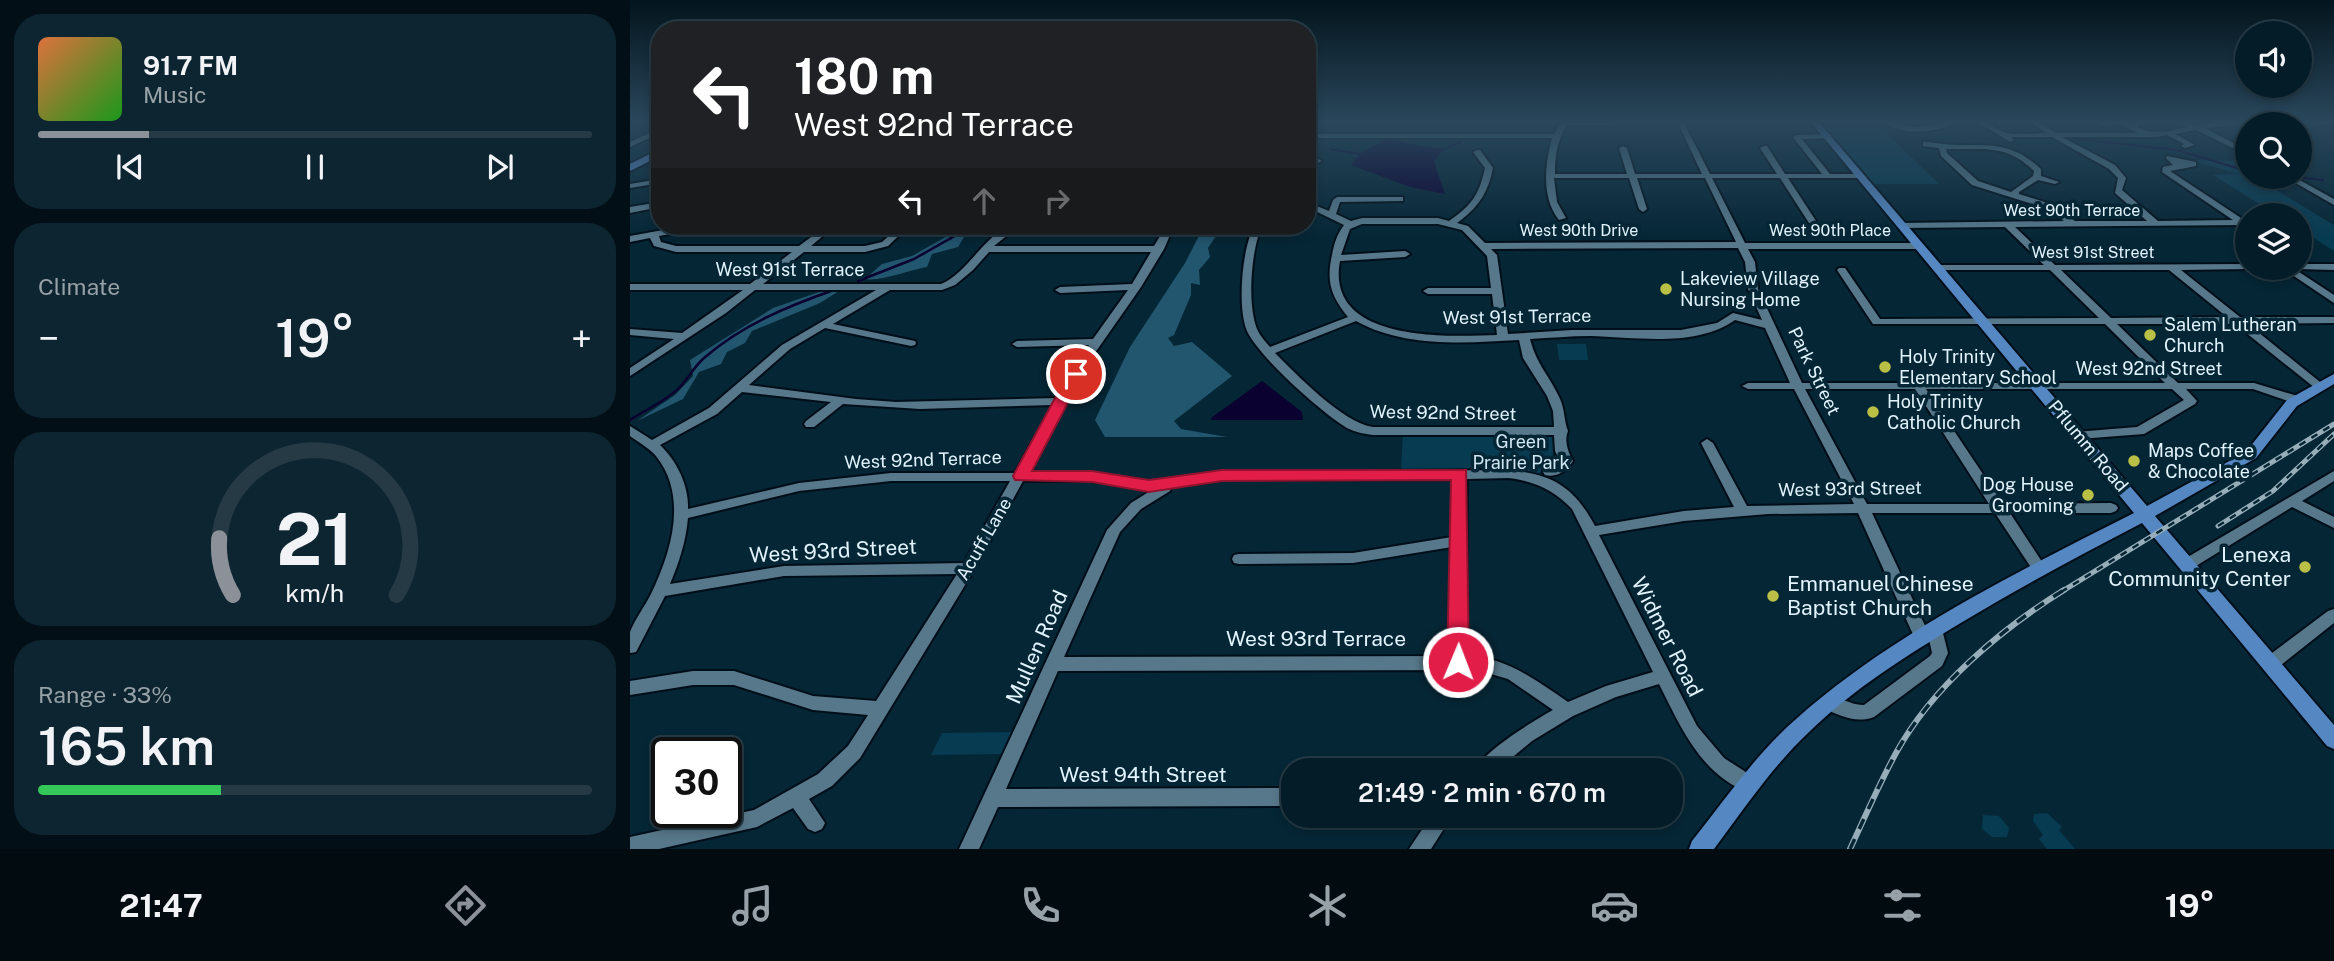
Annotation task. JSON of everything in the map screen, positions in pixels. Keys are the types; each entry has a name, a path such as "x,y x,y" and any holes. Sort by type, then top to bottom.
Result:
{"main road":[{"name":"Pflumm Road","path":"1847,161 2334,740"},
{"path":"1700,849 1748,784 1800,727 1828,703 1929,633 2039,568 2146,514 2250,456 2297,400 2327,382"}],"street":[{"path":"1452,223 1475,207 1480,199 1489,168 1483,161"},
{"path":"1554,161 1550,196 1555,211 1562,218"},
{"path":"1627,161 1643,209"},
{"name":"Park Street","path":"1699,161 1752,266 1753,289 1799,387 1929,633"},
{"path":"1773,161 1812,221"},
{"path":"1816,161 1828,176"},
{"path":"1951,161 1975,183 2051,207 2073,224"},
{"path":"2025,161 2036,169 2037,177"},
{"path":"2100,161 2115,169 2122,178 2118,191 2155,223"},
{"path":"2177,164 2166,169 2166,172 2235,217"},
{"path":"1552,176 1860,176"},
{"path":"2015,194 2015,191 2037,177 2055,182"},
{"path":"630,186 651,182"},
{"path":"2310,189 2334,202"},
{"path":"1332,215 1338,200 1400,199"},
{"path":"630,210 651,206"},
{"path":"1316,208 1350,224 1404,220 1452,223 1465,228 1492,255 1503,337"},
{"path":"1252,235 1249,321 1254,335 1269,351 1355,317 1339,298 1333,274 1344,230 1350,224"},
{"path":"2007,224 2176,386 2191,404 2140,431 2079,435"},
{"name":"West 90th Terrace","path":"1901,225 2235,224"},
{"path":"630,239 654,235 657,244 671,248 879,248 894,235"},
{"path":"630,373 752,288 820,235"},
{"path":"954,287 998,235"},
{"name":"Acuff Lane","path":"630,846 732,826 757,818 825,780 854,752 968,568 1095,342 1136,287 1166,235"},
{"name":"West 90th Drive","path":"1485,246 1743,246"},
{"name":"West 90th Place","path":"1743,246 1918,246"},
{"path":"985,249 1159,249"},
{"path":"1337,258 1405,254"},
{"path":"2312,266 2334,267"},
{"name":"West 91st Street","path":"1938,268 2235,267"},
{"path":"2172,268 2239,321 2327,382"},
{"path":"1842,270 1877,321 2334,320"},
{"path":"2305,280 2334,300"},
{"name":"West 91st Terrace","path":"630,287 954,287"},
{"path":"653,444 705,416 774,355 888,287"},
{"path":"1060,290 1136,287"},
{"path":"1427,291 1497,290"},
{"name":"West 91st Terrace","path":"1355,317 1380,330 1401,334 1503,337 1568,333 1696,332 1719,325 1733,316 1771,326"},
{"path":"824,325 911,343"},
{"path":"630,332 681,337"},
{"path":"1524,337 1529,358 1553,396 1562,431 1561,451 1567,461 1548,477"},
{"path":"1017,344 1095,342"},
{"name":"West 92nd Street","path":"1269,351 1344,419 1360,429 1562,431"},
{"name":"West 92nd Street","path":"1748,386 2263,387 2297,400"},
{"path":"1919,387 2039,568"},
{"path":"739,388 779,390 840,401 926,405 1062,401"},
{"path":"810,424 840,401"},
{"path":"630,430 666,455 676,473 682,515 677,546 660,591 630,648"},
{"path":"1707,443 1743,511"},
{"path":"1458,662 1460,474"},
{"name":"West 92nd Terrace","path":"682,515 766,494 839,481 891,477 1092,477 1127,484 1171,485 1222,476 1521,475 1548,477 1566,494"},
{"path":"2186,565 2334,475"},
{"path":"1127,484 1135,489 1136,506"},
{"name":"Mullen Road","path":"969,849 1114,530 1136,506 1171,485"},
{"name":"Widmer Road","path":"1566,494 1577,507 1591,533 1703,749 1718,764 1748,784"},
{"path":"2292,501 2334,523"},
{"name":"West 93rd Street","path":"1591,533 1684,516 1743,511 2111,508"},
{"path":"1239,559 1353,558 1460,541"},
{"name":"West 93rd Street","path":"660,591 797,570 968,568"},
{"path":"2270,664 2334,615"},
{"path":"1828,703 1847,711 1868,712 1936,661 1940,653 1929,633"},
{"name":"West 93rd Terrace","path":"1053,664 1477,663 1513,674 1566,710"},
{"path":"1498,758 1527,733 1592,697 1663,676"},
{"path":"630,688 693,678 734,678 813,703 882,709"},
{"path":"796,797 815,823"},
{"name":"West 94th Street","path":"992,798 1281,797"},
{"path":"1419,849 1434,828"}],"green space":[{"path":"1851,161 1915,161 1939,184 1871,184"},
{"path":"2192,161 2235,161 2235,173"},
{"path":"2235,174 2235,189 2213,175"},
{"path":"2235,189 2274,189 2298,203 2258,203"},
{"path":"2312,212 2334,225 2334,251 2312,237"},
{"path":"1557,344 1586,344 1588,360 1559,360"},
{"name":"Green Prairie Park","path":"1403,433 1437,433 1437,437 1510,437 1510,433 1554,435 1556,449 1539,474 1401,471"},
{"path":"1014,732 1004,754 931,755 942,733"},
{"path":"2047,813 2062,827 2059,830 2075,849 2047,849 2039,839 2043,835 2033,821 2034,814"},
{"path":"1983,815 1999,816 2009,828 2007,837 1992,837 1982,829"}],"shaded area":[{"path":"1355,161 1435,161 1445,194 1410,187 1351,165"},
{"path":"949,235 967,235 958,247 932,254 927,267 865,279 882,264 912,256"},
{"path":"1199,235 1217,235 1208,248 1210,257 1199,270 1200,285 1191,283 1191,295 1174,335 1168,338 1174,346 1192,342 1232,376 1174,421 1181,429 1227,437 1105,437 1095,420 1130,347 1185,263"},
{"path":"822,291 839,291 820,303 752,331 745,343 727,352 721,364 699,372 683,399 637,421 675,395 693,376 690,360 773,308"},
{"path":"1262,381 1302,412 1303,420 1212,420 1211,418"}],"waterway":[{"path":"2212,161 2235,167"},
{"path":"2312,179 2323,180"},
{"path":"948,240 957,235"},
{"path":"858,281 914,259 951,238"},
{"path":"630,420 675,392 704,358 734,336 783,310 834,290"}],"railway":[{"path":"2061,592 2334,424"},
{"path":"2218,526 2273,491 2334,434"},
{"path":"1850,849 1896,753 1929,705 1948,683 1993,641 2064,590"}],"place":[{"name":"Lakeview Village Nursing Home","path":"1666,289"},
{"name":"Salem Lutheran Church","path":"2150,335"},
{"name":"Holy Trinity Elementary School","path":"1885,367"},
{"name":"Holy Trinity Catholic Church","path":"1873,412"},
{"name":"Maps Coffee & Chocolate","path":"2134,461"},
{"name":"Dog House Grooming","path":"2088,495"},
{"name":"Lenexa Community Center","path":"2305,567"},
{"name":"Emmanuel Chinese Baptist Church","path":"1773,596"}],"route":[{"path":"1076,374 1021,476 1092,477 1149,486 1222,476 1460,474 1462,484 1458,662"}]}
